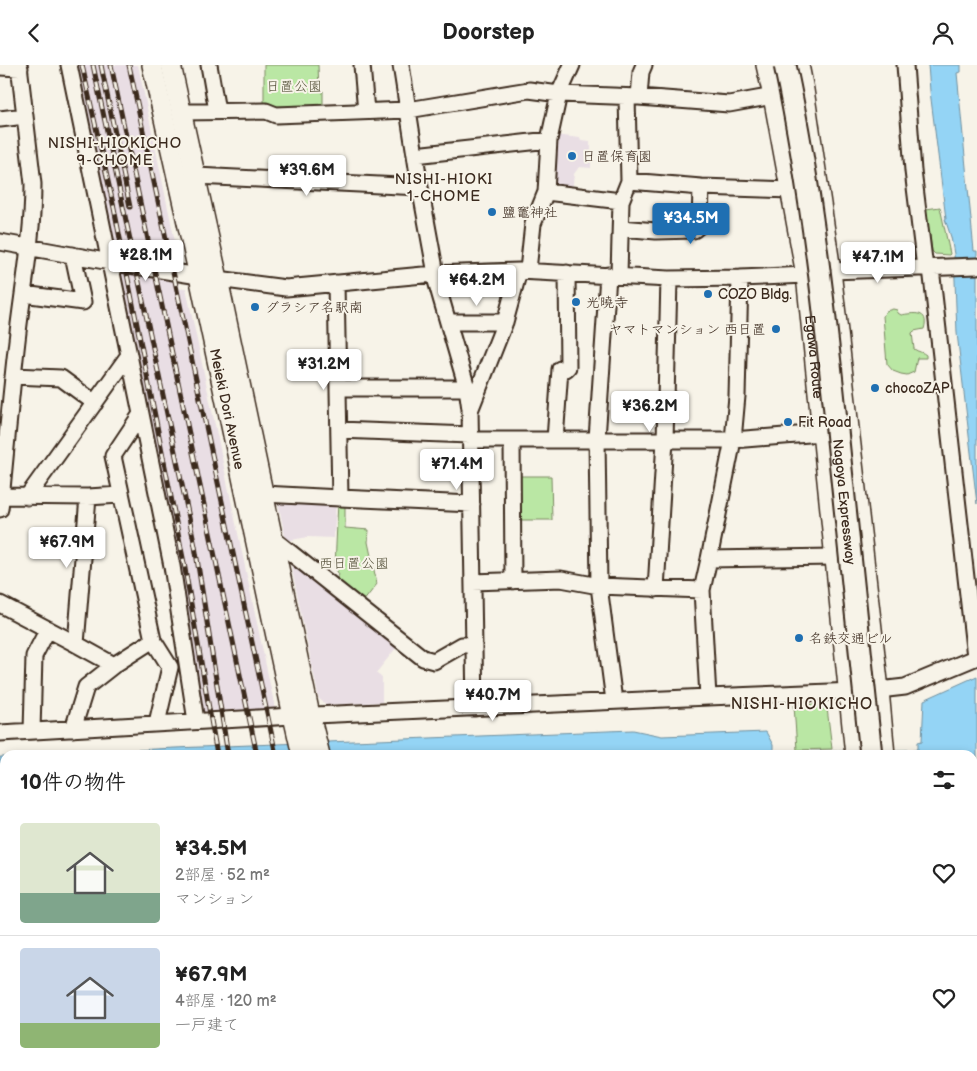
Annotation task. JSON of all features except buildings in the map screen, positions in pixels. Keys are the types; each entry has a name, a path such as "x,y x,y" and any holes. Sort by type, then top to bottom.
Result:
{"highway":[{"name":"Nagoya Expressway","path":"785,65 816,239 870,750"},
{"name":"Nagoya Expressway","path":"862,674 865,750"}],"main road":[{"name":"Meieki Dori Avenue","path":"152,65 309,747"},
{"name":"Meieki Dori Avenue","path":"171,65 272,538 302,715"},
{"name":"Egawa Route","path":"766,65 806,275 854,750"},
{"name":"Egawa Route","path":"799,65 831,271 885,750"}],"street":[{"path":"69,65 172,566 196,721"},
{"path":"209,65 217,111"},
{"path":"362,65 366,112"},
{"path":"401,65 435,274 467,388 470,409 475,708"},
{"path":"470,409 523,271 533,224 546,192 549,140 559,93 572,65"},
{"path":"614,701 599,586 597,439 614,275 621,227 621,201 629,181 633,97 644,65"},
{"path":"0,733 302,715 849,691 880,700 905,687 976,657 928,267 913,171 905,65"},
{"path":"0,67 20,66 32,184 23,294 8,356 13,377 0,501 27,497 120,495"},
{"path":"181,112 266,111 276,115 408,110 529,90 729,104 773,96"},
{"path":"0,119 25,116"},
{"path":"415,155 549,140"},
{"path":"196,176 420,187"},
{"path":"629,181 701,187 790,190"},
{"path":"621,227 656,231 694,230 700,225 701,187"},
{"path":"546,192 621,201"},
{"path":"0,243 286,289 435,274 523,271 670,279 740,278 806,275 831,271 977,265"},
{"path":"23,294 83,302 74,255"},
{"path":"555,439 560,369 568,367 567,273"},
{"path":"708,697 702,590 733,439 737,396 740,278"},
{"path":"656,589 665,440 670,279"},
{"path":"336,283 340,499"},
{"path":"448,322 505,322"},
{"path":"27,497 130,355"},
{"path":"13,377 61,378 95,403"},
{"path":"339,388 467,388"},
{"path":"141,414 112,456 153,640 170,667 157,723"},
{"path":"339,430 512,440 733,439 822,433"},
{"path":"512,440 513,581"},
{"path":"263,494 472,504"},
{"path":"76,644 88,497"},
{"path":"272,538 423,658 434,661 462,645 474,645"},
{"path":"709,559 834,557"},
{"path":"473,582 561,579 599,586 702,590"},
{"path":"0,604 114,665"},
{"path":"32,731 34,656 48,629"},
{"path":"73,729 86,687 114,665 153,640"}],"shaded area":[{"path":"74,65 138,65 178,256 174,262 113,256"},
{"name":"日置保育園","path":"555,135 580,138 581,141 590,142 591,168 579,167 574,174 572,193 552,191"},
{"path":"115,268 178,279 180,289 186,288 275,708 199,712"},
{"path":"277,498 336,501 334,538 308,537 286,541"},
{"path":"298,562 400,643 376,673 382,678 382,702 327,705 319,699 291,565"}],"green space":[{"name":"日置公園","path":"264,65 318,65 319,91 323,91 323,107 264,106"},
{"path":"940,207 949,255 935,254 932,251 926,209"},
{"path":"897,310 901,315 919,314 925,319 924,329 912,333 914,349 925,354 926,358 917,358 914,372 907,375 893,371 887,364 883,316 886,311"},
{"path":"515,476 551,476 552,520 516,520"},
{"name":"西日置公園","path":"338,501 345,502 345,528 369,530 368,542 377,584 363,602 334,582 339,575 335,567"},
{"path":"821,704 827,708 832,749 797,750 794,705"}],"water":[{"path":"928,65 961,65 961,72 957,73 974,251 977,251 977,504 957,333 954,254 945,219"},
{"path":"977,676 977,750 906,750 918,749 918,742 922,741 924,700"},
{"path":"633,730 662,736 766,732 773,745 773,750 134,750"}],"railway":[{"path":"82,65 114,208 184,563 216,750"},
{"path":"93,65 195,546 227,750"},
{"path":"101,65 130,207"},
{"path":"111,65 256,750"},
{"path":"129,65 275,750"}],"place":[{"name":"日置保育園","path":"572,156"},
{"name":"鹽竈神社","path":"492,212"},
{"name":"COZO Bldg.","path":"708,294"},
{"name":"光曉寺","path":"576,302"},
{"name":"グラシア名駅南","path":"255,307"},
{"name":"ヤマトマンション 西日置","path":"776,329"},
{"name":"chocoZAP","path":"875,388"},
{"name":"Fit Road","path":"788,422"},
{"name":"名鉄交通ビル","path":"799,638"}],"district":[{"name":"NISHI-HIOKICHO 9-CHOME","path":"115,152"},
{"name":"NISHI-HIOKI 1-CHOME","path":"444,188"},
{"name":"NISHI-HIOKICHO","path":"802,704"}]}
